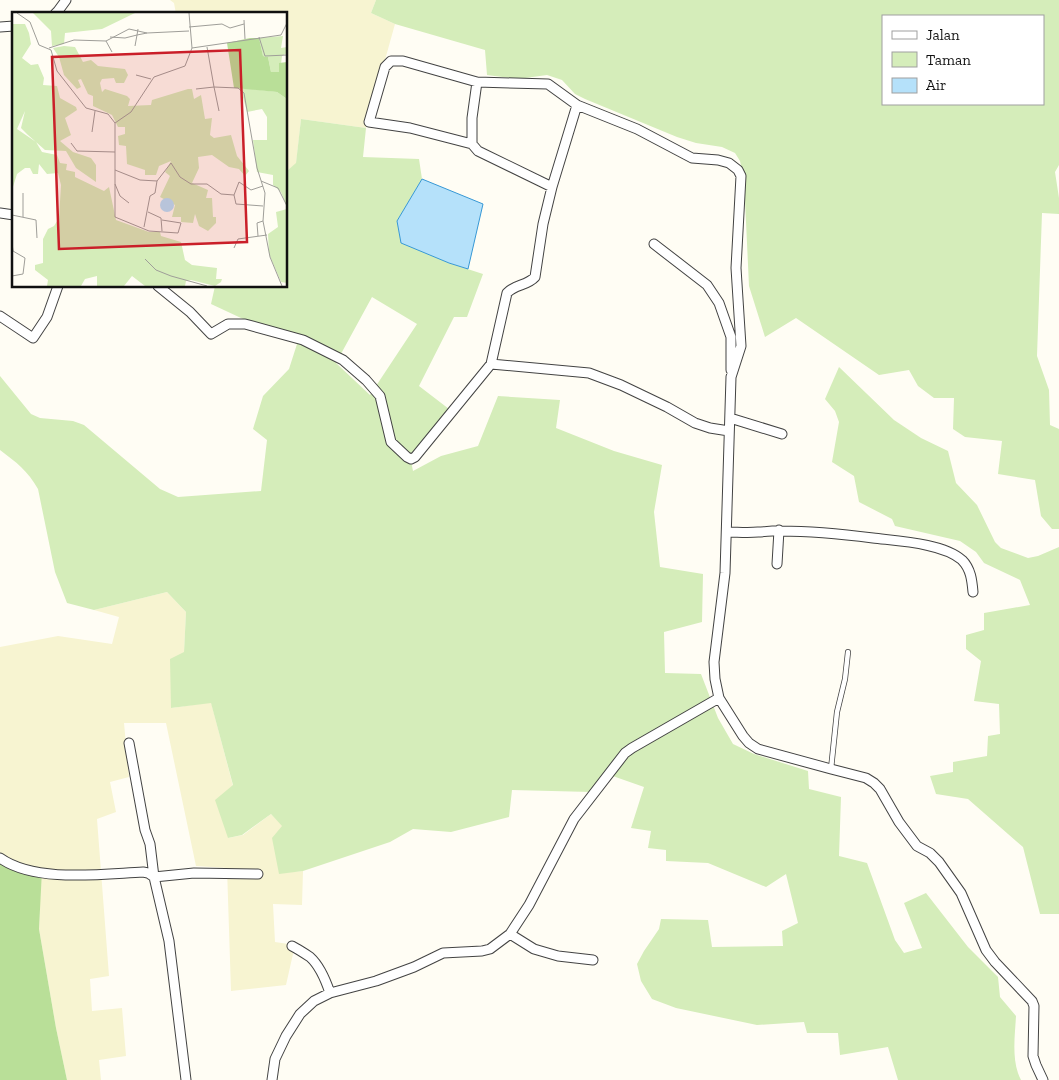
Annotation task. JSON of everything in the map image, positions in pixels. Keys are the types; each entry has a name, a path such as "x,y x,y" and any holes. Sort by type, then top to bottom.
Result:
{"street":[{"path":"57,12 66,0"},
{"path":"552,187 478,151 472,144 410,128 369,122 385,67 391,61 403,61 477,82 548,84 577,105 636,129 692,158 718,160 729,163 738,170 741,176 736,268 741,346 731,378"},
{"path":"472,144 472,118 477,82"},
{"path":"160,288 190,312 211,334 228,324 245,324 303,340 344,360 380,396 391,442 411,459 415,457 491,364 507,293 512,288 530,282 535,277 543,224 552,187 577,105"},
{"path":"654,244 707,285 719,304 730,337 731,378 725,573 714,662 719,698 743,736 758,749 866,778 880,789 899,822 917,846 930,853 940,862 961,894 986,950 1032,1001 1034,1006 1033,1056 1043,1080"},
{"path":"0,316 33,338 47,317 57,288"},
{"path":"491,364 589,373 668,407 695,424 729,431"},
{"path":"730,418 782,434"},
{"path":"727,532 779,530 840,534 907,542 937,548 962,560 968,568 972,579 972,592"},
{"path":"776,564 779,530"},
{"path":"272,1080 275,1059 286,1036 300,1014 314,1001 330,993 376,981 414,967 443,953 490,949 510,934 529,905 574,819 625,754 632,748 719,698"},
{"path":"129,742 145,830 150,844 154,877 169,941 186,1080"},
{"path":"0,858 20,869 41,873 74,875 142,872 154,877 194,873 258,874"},
{"path":"510,934 534,949 558,956 593,960"},
{"path":"292,946 310,957 327,983 330,993"}],"lane":[{"path":"831,769 837,712 845,679 848,652"}],"shaded area":[{"path":"170,0 376,0 371,13 395,24 366,128 301,119 296,164 288,170 288,12 176,12 174,3"},
{"path":"167,592 186,612 184,652 172,708 211,702 233,786 228,838 243,835 271,814 283,826 279,873 303,871 302,905 273,904 275,942 295,945 286,985 231,991 227,868 196,866 166,723 124,723 129,777 110,782 116,812 97,819 109,976 90,979 92,1011 122,1008 126,1056 99,1060 101,1080 67,1080 39,929 41,871 0,857 0,647 58,636 112,644 119,617 94,610"}],"green space":[{"path":"376,0 1059,0 1059,165 1055,172 1059,198 1059,214 1042,213 1037,356 1049,390 1050,425 1059,429 1059,529 1052,529 1041,516 1035,480 998,474 1002,441 965,437 953,429 954,398 934,398 918,386 909,370 879,375 796,318 765,337 749,286 744,179 740,161 735,153 722,147 696,143 677,137 585,99 575,94 562,80 547,75 518,79 487,75 485,50 395,24 371,13"},
{"path":"301,119 366,128 363,157 419,159 422,179 397,221 401,242 449,263 483,274 467,317 454,317 419,386 449,409 411,461 413,471 441,456 478,446 498,396 560,400 556,428 614,451 662,465 654,512 660,567 703,574 702,622 664,632 665,673 701,674 718,718 733,744 754,754 808,771 809,789 841,797 839,856 867,863 895,940 904,953 922,948 904,903 926,893 968,947 998,977 1000,997 1016,1016 1015,1057 1021,1080 898,1080 888,1047 840,1055 838,1033 807,1033 804,1022 757,1025 676,1008 652,999 641,981 637,964 659,929 661,919 708,920 712,947 783,946 782,931 798,923 786,874 766,887 708,863 666,861 666,850 648,848 651,831 631,828 644,787 607,774 591,792 512,790 509,817 451,832 413,829 390,842 303,871 279,874 272,838 282,826 271,814 242,835 228,838 215,800 233,785 211,703 171,708 170,659 184,652 186,612 167,592 94,610 67,603 55,572 38,489 26,472 0,450 0,376 31,414 40,418 73,421 84,425 160,489 178,497 261,491 267,440 253,429 263,396 289,369 297,344 211,304 215,288 288,288 288,170 296,163","holes":["372,297 417,324 370,395 336,363"]},
{"path":"839,367 894,420 921,438 948,451 956,483 977,505 995,542 1001,548 1028,558 1059,547 1059,914 1040,914 1023,847 968,799 936,794 930,776 953,772 953,762 987,756 988,736 1000,734 999,704 974,701 981,661 966,649 966,635 984,630 984,613 1030,605 1020,580 984,563 976,552 960,541 895,526 892,519 859,502 854,476 832,462 839,422 835,411 825,399"},
{"path":"0,859 42,870 39,929 67,1080 0,1080"}],"water":[{"path":"422,179 483,204 468,269 401,243 397,221"}]}
